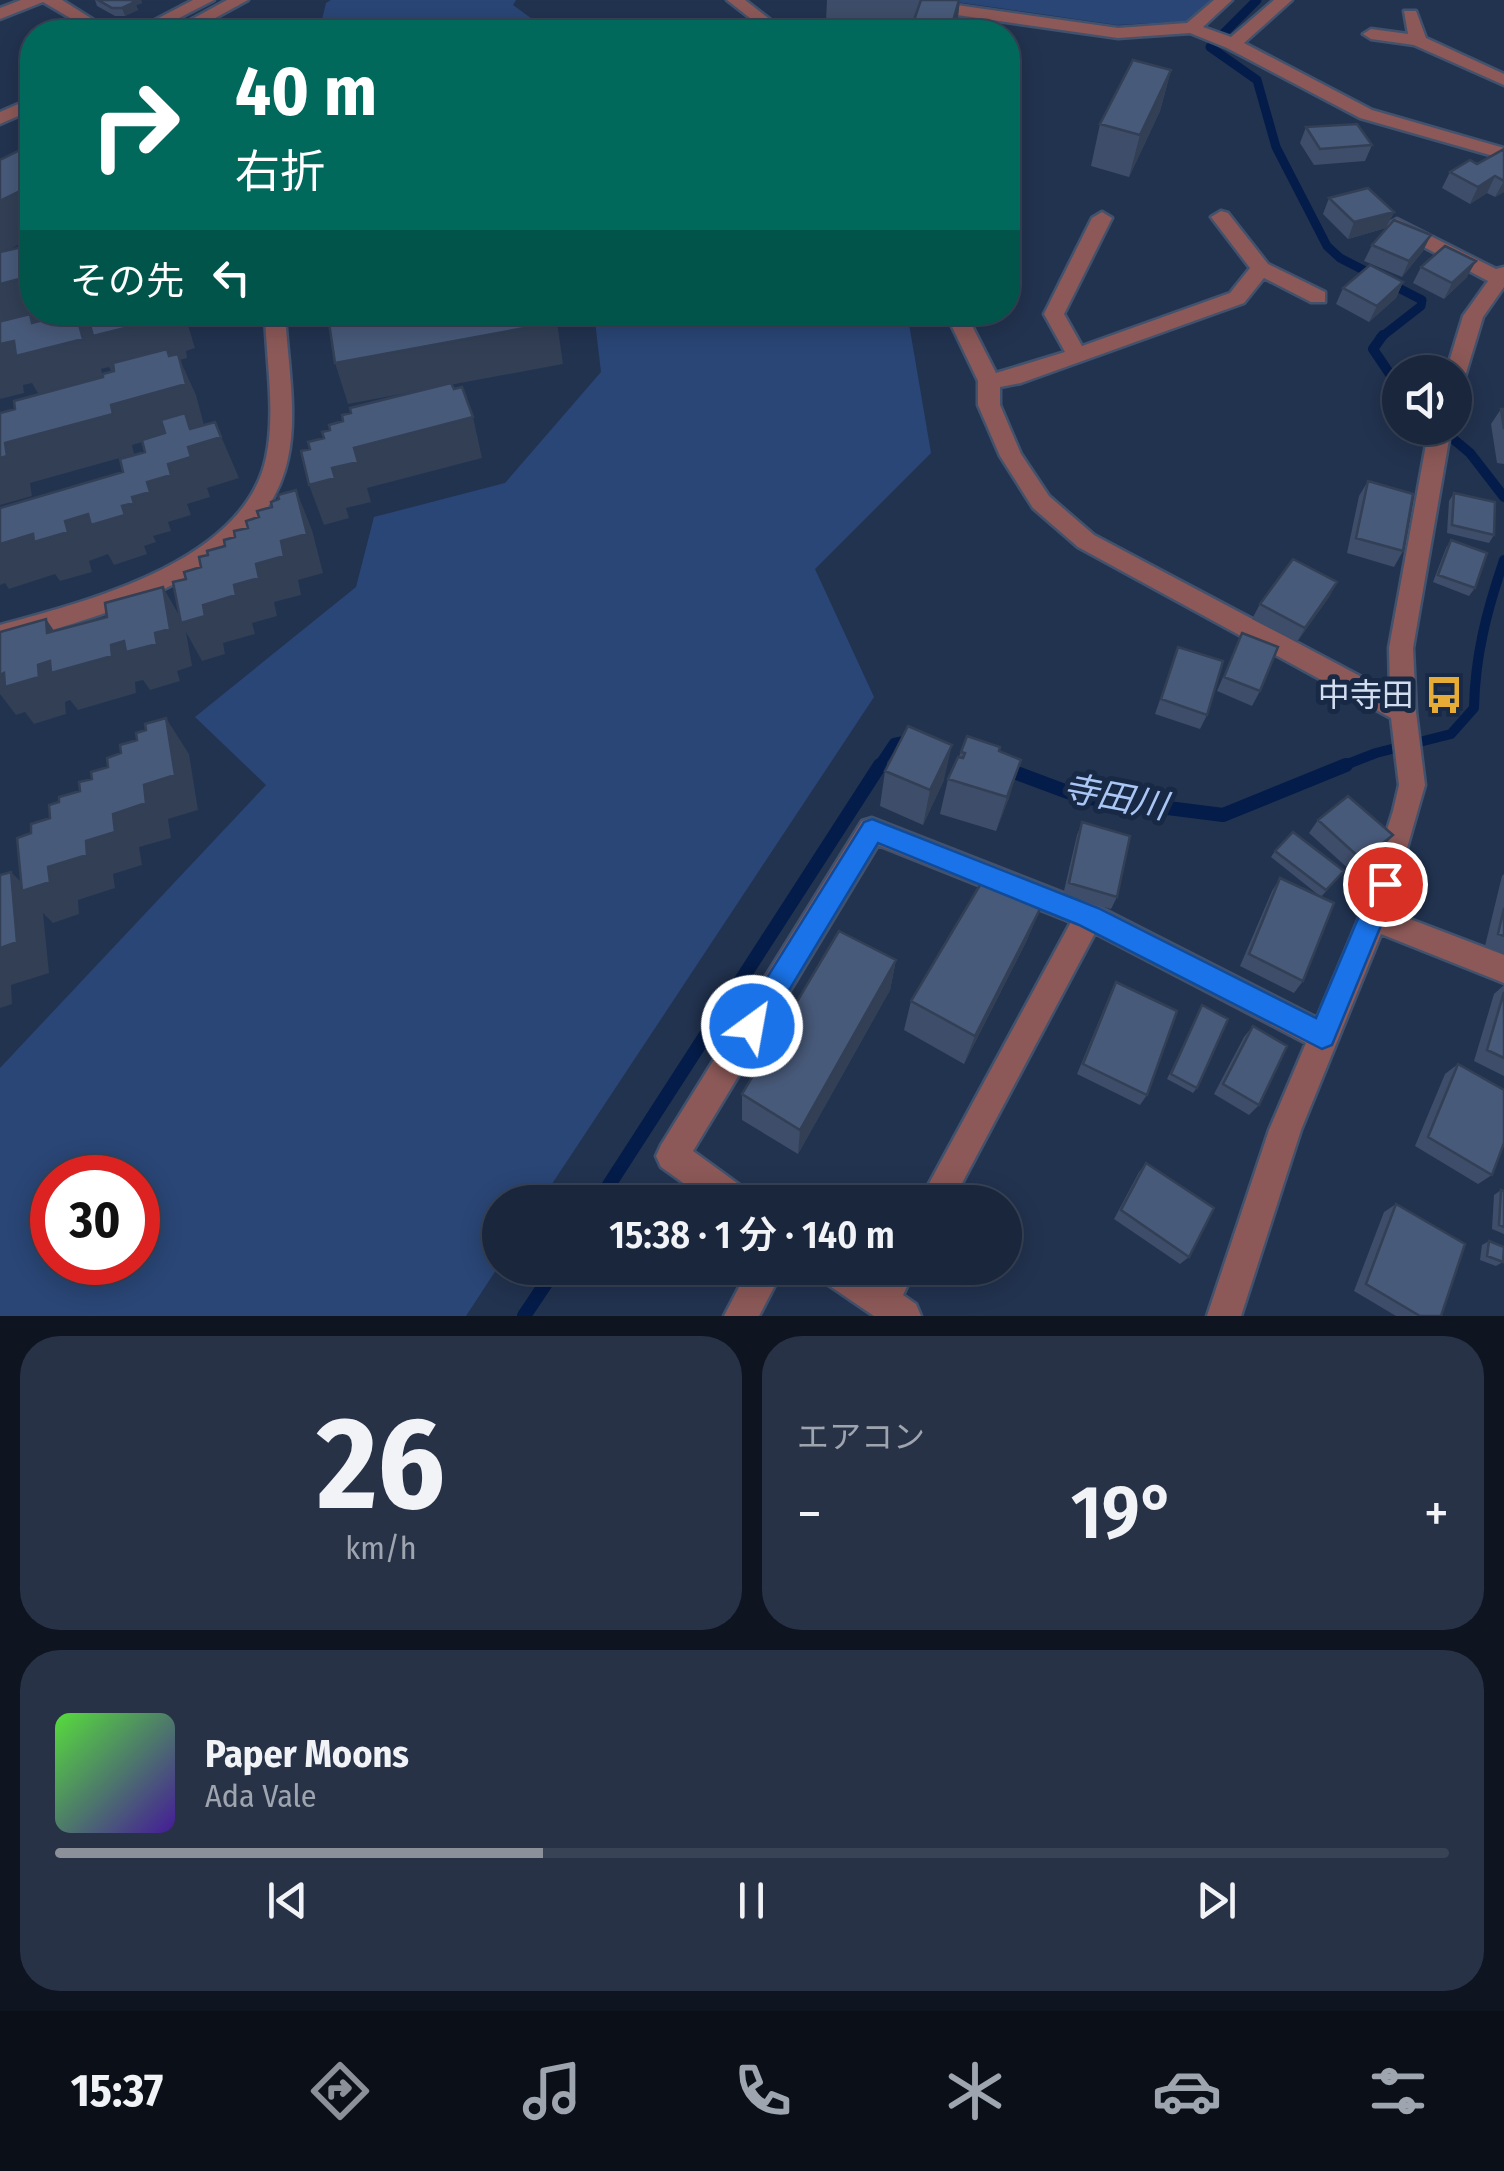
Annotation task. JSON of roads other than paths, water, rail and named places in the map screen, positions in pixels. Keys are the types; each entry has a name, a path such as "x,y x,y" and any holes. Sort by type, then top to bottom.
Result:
{"street":[{"path":"0,14 36,0"},
{"path":"50,0 84,20"},
{"path":"165,20 206,0"},
{"path":"199,20 240,0"},
{"path":"734,0 762,20"},
{"path":"887,0 1118,32 1199,30 1366,114 1504,154"},
{"path":"1199,30 1224,0"},
{"path":"1233,44 1284,0"},
{"path":"1410,14 1418,41"},
{"path":"1370,34 1418,41 1504,80"},
{"path":"1376,206 1387,220 1501,276 1473,316 1462,355"},
{"path":"1221,217 1261,268 1318,297"},
{"path":"1077,355 1054,314 1102,218"},
{"path":"990,380 1012,378 1237,298 1261,268"},
{"path":"0,635 166,578 202,558 239,528 266,490 277,458 275,325"},
{"path":"962,325 990,380 989,404 1011,456 1042,502 1086,541 1406,736"},
{"path":"1224,1316 1285,1130 1373,918 1403,830 1412,785 1401,648 1437,445"},
{"path":"714,1185 672,1156 872,830 1088,916 1322,1036"},
{"path":"944,1185 1088,916"},
{"path":"1373,918 1504,970"},
{"path":"741,1316 758,1285"},
{"path":"858,1285 893,1308"}],"waterway":[{"name":"寺田川","path":"1257,0 1210,47 1257,80 1276,147 1327,246 1340,258 1422,300 1421,306 1382,336"},
{"name":"寺田川","path":"1382,336 1373,349 1382,362"},
{"name":"寺田川","path":"1460,445 1504,497"},
{"name":"寺田川","path":"1340,767 1376,753 1451,734 1474,708 1483,633 1504,560"},
{"name":"寺田川","path":"878,767 894,743 915,739"},
{"name":"寺田川","path":"609,1185 880,765"},
{"name":"寺田川","path":"1003,768 1081,797 1223,815 1346,765"},
{"name":"寺田川","path":"524,1316 545,1285"}],"place":[{"name":"中寺田","path":"1444,695"}]}
